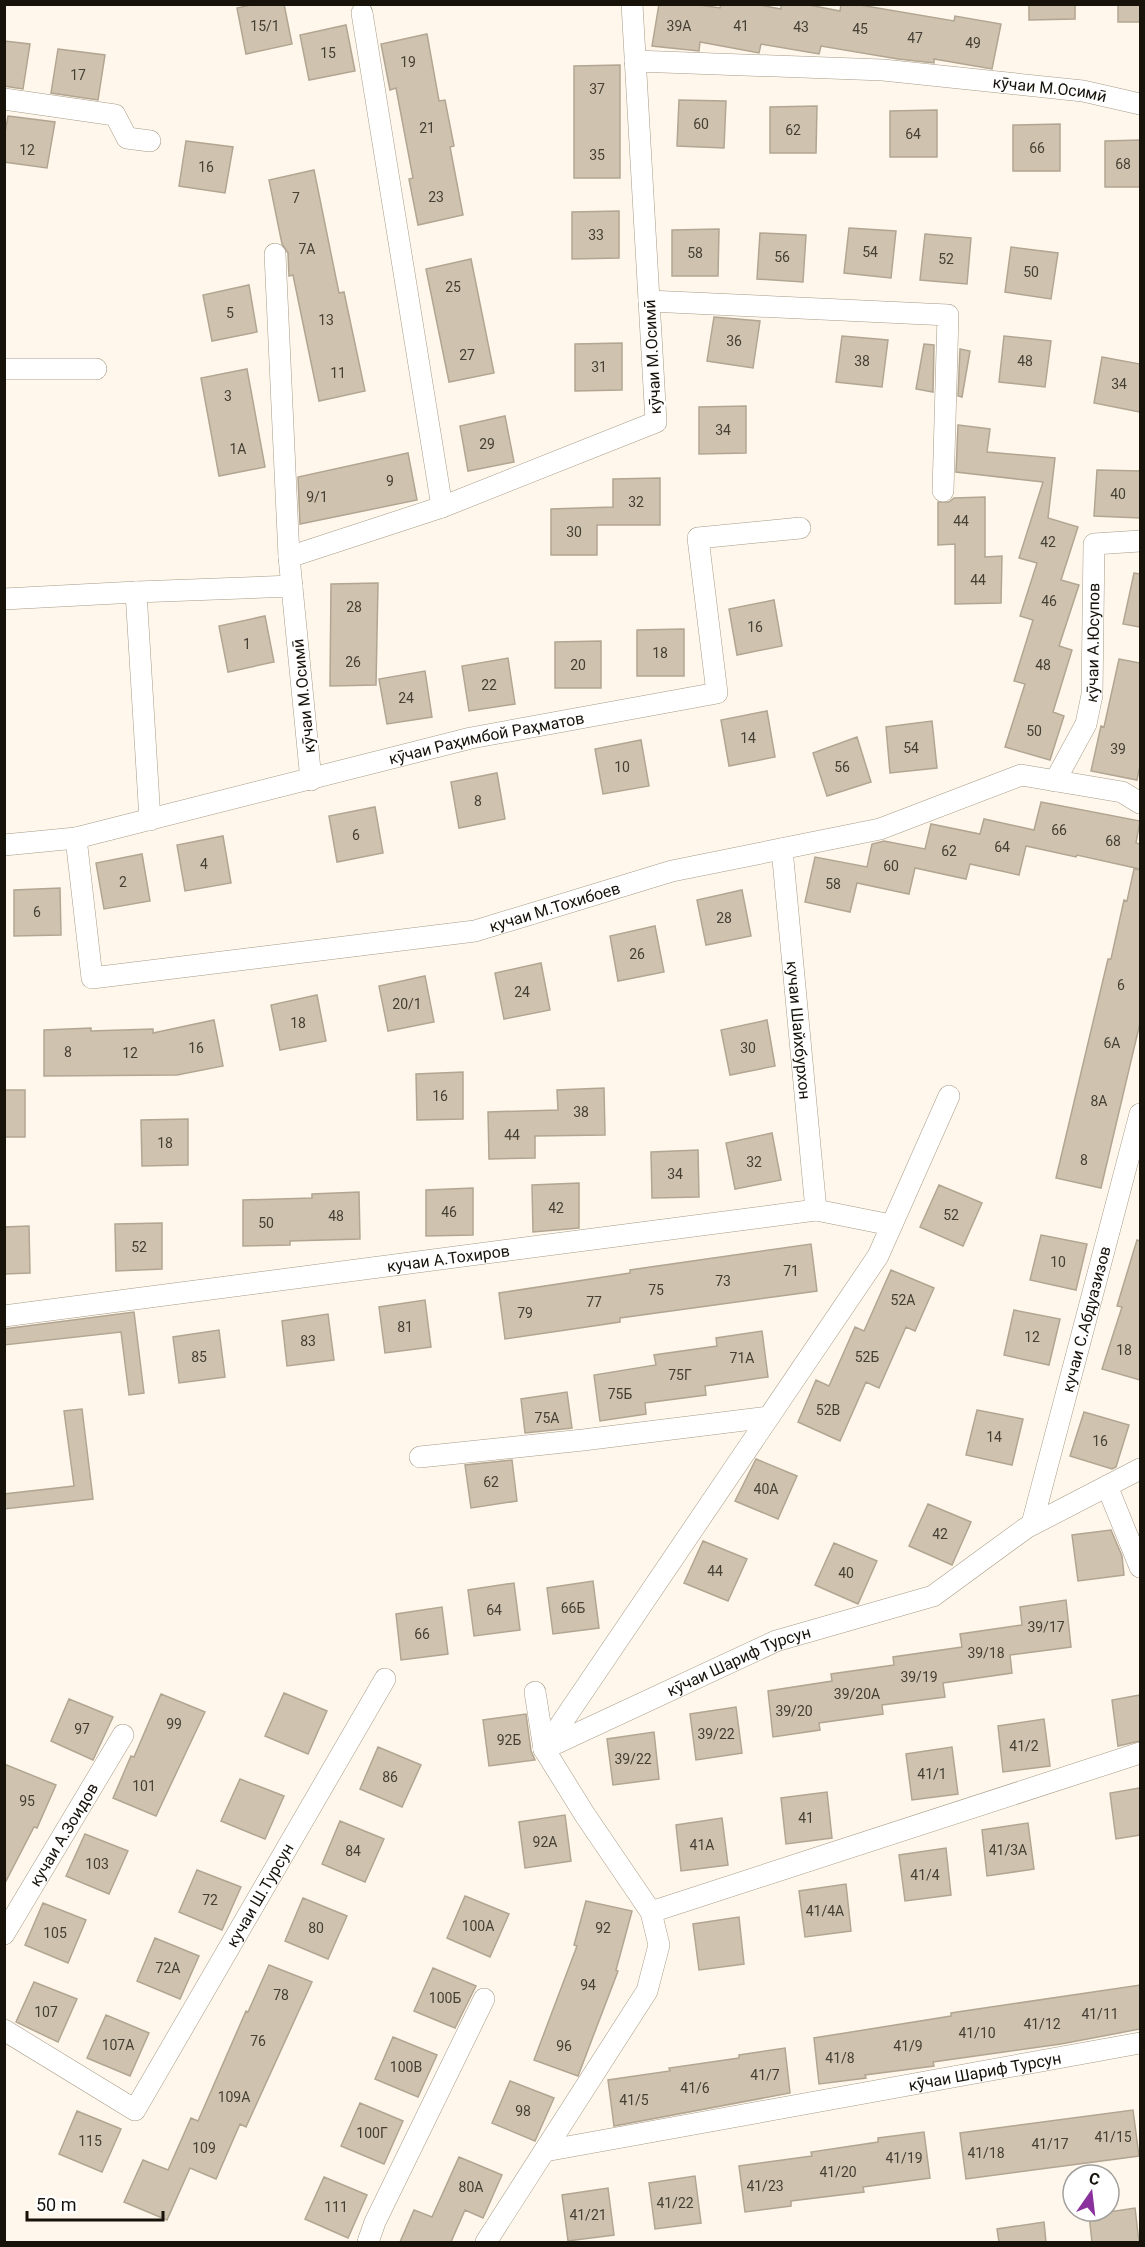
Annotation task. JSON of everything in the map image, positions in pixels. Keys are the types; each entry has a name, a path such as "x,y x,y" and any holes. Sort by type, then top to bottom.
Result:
{"street":[{"name":"кӯчаи М.Осимӣ","path":"311,780 289,557 442,507 656,422 632,4"},
{"path":"362,13 442,507"},
{"name":"кӯчаи М.Осимӣ","path":"635,61 882,70 1083,91 1140,104"},
{"path":"4,99 115,116 127,138 150,141"},
{"path":"275,254 289,557"},
{"path":"649,300 948,315 943,491"},
{"path":"4,369 96,369"},
{"name":"кӯчаи Раҳимбой Раҳматов","path":"4,845 76,838 471,738 717,693 698,538 800,528"},
{"name":"кӯчаи А.Юсупов","path":"1055,781 1086,724 1092,695 1094,544 1140,541"},
{"path":"4,599 292,586"},
{"path":"136,592 150,820"},
{"name":"кучаи М.Тохибоев","path":"76,838 92,978 475,931 672,871 880,830 1021,775 1122,792 1140,803"},
{"name":"кучаи Шайхбурхон","path":"783,849 816,1210"},
{"path":"544,1749 878,1256 949,1096"},
{"name":"кучаи С.Абдуазизов","path":"1032,1524 1140,1114"},
{"name":"кучаи А.Тохиров","path":"4,1316 816,1210 891,1225"},
{"path":"420,1457 769,1417"},
{"name":"кӯчаи Шариф Турсун","path":"544,1749 776,1641 933,1596 1032,1524 1140,1469"},
{"path":"1107,1486 1140,1567"},
{"name":"кучаи Ш.Турсун","path":"4,2030 135,2110 385,1679"},
{"path":"486,2242 647,1991 659,1945 651,1912 585,1815 544,1749 535,1692"},
{"name":"кучаи А.Зоидов","path":"4,1934 123,1735"},
{"path":"651,1912 1140,1753"},
{"path":"368,2242 375,2222 484,1999"},
{"name":"кӯчаи Шариф Турсун","path":"545,2151 1140,2043"}],"building":[{"path":"255,4 284,4 292,44 246,54 237,8"},
{"path":"659,4 693,4 720,8 721,4 754,4 781,9 781,4 804,4 840,11 841,4 854,4 954,21 955,16 1001,24 992,69 934,59 934,63 898,59 821,46 819,54 761,44 759,53 700,42 699,51 652,46"},
{"path":"1029,4 1075,4 1075,19 1029,20"},
{"path":"1118,4 1140,4 1140,22 1118,22"},
{"path":"346,25 355,71 309,80 300,35"},
{"path":"427,34 439,101 445,100 454,146 450,147 463,215 418,225 409,179 413,178 396,88 390,90 381,44"},
{"path":"4,41 30,44 23,89 4,86"},
{"path":"58,49 105,55 98,100 51,93"},
{"path":"620,65 620,178 574,178 574,66"},
{"path":"679,100 726,101 724,148 677,146"},
{"path":"817,106 816,153 770,153 770,107"},
{"path":"937,110 937,157 890,157 890,111"},
{"path":"8,116 55,122 47,168 4,162 4,138"},
{"path":"1060,124 1060,171 1013,171 1013,125"},
{"path":"1140,140 1140,187 1105,187 1105,141"},
{"path":"186,141 233,147 225,193 179,186"},
{"path":"314,170 339,293 344,292 365,391 319,401 293,275 289,276 288,253 282,244 269,180"},
{"path":"619,211 619,258 572,259 572,212"},
{"path":"849,228 896,231 891,278 844,273"},
{"path":"719,229 718,276 672,276 672,230"},
{"path":"760,233 806,235 803,282 757,279"},
{"path":"925,234 971,238 967,284 920,280"},
{"path":"1011,247 1058,253 1051,299 1005,292"},
{"path":"471,259 494,373 449,382 426,269"},
{"path":"249,285 257,332 212,341 203,295"},
{"path":"714,317 760,321 753,368 707,361"},
{"path":"842,336 888,340 882,387 836,382"},
{"path":"1004,336 1051,341 1045,387 999,382"},
{"path":"622,343 622,390 575,391 575,344"},
{"path":"924,344 934,345 933,392 916,389"},
{"path":"960,349 970,351 962,397 958,396"},
{"path":"1102,357 1140,364 1140,412 1094,403"},
{"path":"247,369 265,467 219,476 201,378"},
{"path":"746,406 746,453 699,454 699,407"},
{"path":"505,416 514,462 468,471 460,426"},
{"path":"958,425 990,429 987,452 1055,458 1048,518 1078,527 1061,580 1079,585 1059,646 1072,650 1053,712 1064,716 1050,760 1005,747 1025,684 1014,681 1033,620 1020,616 1037,563 1019,558 1043,482 956,472"},
{"path":"408,453 417,500 300,524 298,477"},
{"path":"1097,470 1140,471 1140,518 1094,516"},
{"path":"660,478 660,525 597,525 597,555 551,555 551,509 613,507 613,479"},
{"path":"985,497 985,557 1002,556 1001,603 955,604 955,544 938,545 938,502 949,502 954,498"},
{"path":"1134,573 1140,574 1140,627 1123,624"},
{"path":"378,583 376,685 330,686 331,584"},
{"path":"774,600 782,646 737,655 729,609"},
{"path":"265,616 274,662 228,672 219,626"},
{"path":"684,629 684,676 637,676 637,630"},
{"path":"601,641 601,688 555,688 555,642"},
{"path":"508,658 515,704 469,711 462,666"},
{"path":"1119,659 1140,663 1140,765 1137,780 1091,771 1101,726 1104,727"},
{"path":"425,671 432,717 387,724 379,679"},
{"path":"767,711 775,757 729,766 721,720"},
{"path":"932,721 937,768 890,773 886,727"},
{"path":"857,737 871,782 827,796 813,753"},
{"path":"641,740 649,786 603,794 595,749"},
{"path":"497,773 505,819 459,828 451,782"},
{"path":"1041,802 1140,821 1136,843 1140,844 1140,869 1026,846 1019,875 970,864 966,879 915,868 909,894 857,883 850,912 805,902 815,857 867,867 872,844 884,841 925,849 931,824 980,834 984,819 1034,830"},
{"path":"375,807 383,853 337,862 329,816"},
{"path":"223,836 231,883 185,891 177,845"},
{"path":"142,854 150,901 104,909 96,863"},
{"path":"1134,869 1140,870 1140,1023 1101,1188 1056,1178 1108,959 1111,959 1124,900 1127,901"},
{"path":"60,888 61,935 14,936 14,890"},
{"path":"742,890 751,936 706,945 697,900"},
{"path":"655,926 664,972 618,981 610,936"},
{"path":"541,963 550,1010 504,1019 495,973"},
{"path":"425,976 434,1022 388,1031 379,986"},
{"path":"317,995 326,1041 280,1050 271,1005"},
{"path":"214,1020 223,1066 177,1075 44,1076 44,1030 153,1029 153,1033"},
{"path":"767,1020 775,1066 730,1075 721,1030"},
{"path":"463,1072 463,1119 417,1120 416,1074"},
{"path":"604,1088 605,1135 535,1136 535,1158 489,1159 488,1112 558,1110 557,1090"},
{"path":"4,1090 25,1090 25,1137 4,1137"},
{"path":"188,1119 188,1165 142,1166 141,1120"},
{"path":"772,1133 781,1180 735,1189 726,1143"},
{"path":"698,1150 699,1197 652,1198 651,1152"},
{"path":"579,1183 579,1228 533,1232 532,1185"},
{"path":"939,1185 982,1203 963,1246 920,1227"},
{"path":"473,1188 473,1235 426,1236 426,1190"},
{"path":"359,1192 360,1239 290,1241 290,1245 243,1246 243,1200 312,1198 312,1194"},
{"path":"162,1223 162,1269 116,1271 115,1224"},
{"path":"29,1226 30,1273 4,1274 4,1227"},
{"path":"1041,1235 1087,1244 1076,1290 1030,1280"},
{"path":"1137,1240 1140,1241 1140,1380 1102,1369 1122,1307 1117,1306"},
{"path":"811,1244 817,1291 620,1318 620,1322 505,1339 499,1293 630,1273 630,1270"},
{"path":"891,1270 934,1288 915,1331 906,1327 879,1388 866,1382 840,1441 798,1422 816,1380 829,1386 855,1327 864,1331"},
{"path":"425,1300 431,1347 385,1353 379,1307"},
{"path":"1014,1310 1060,1319 1049,1365 1004,1355"},
{"path":"134,1312 144,1393 129,1395 121,1332 4,1345 4,1329"},
{"path":"328,1314 334,1360 287,1366 282,1321"},
{"path":"219,1330 225,1377 179,1383 173,1337"},
{"path":"762,1331 768,1377 705,1386 706,1395 645,1403 646,1414 600,1421 594,1375 656,1365 654,1355 717,1346 716,1338"},
{"path":"567,1392 572,1428 525,1433 521,1399"},
{"path":"82,1409 93,1499 4,1509 4,1494 74,1486 64,1411"},
{"path":"977,1410 1023,1419 1012,1465 966,1455"},
{"path":"1084,1412 1129,1425 1116,1467 1112,1469 1070,1456"},
{"path":"756,1459 797,1476 778,1519 735,1501"},
{"path":"512,1460 517,1501 471,1508 465,1465"},
{"path":"928,1504 971,1522 952,1565 909,1546"},
{"path":"1111,1530 1122,1556 1124,1575 1078,1581 1072,1535"},
{"path":"703,1541 747,1559 728,1601 684,1583"},
{"path":"834,1543 877,1561 858,1604 815,1585"},
{"path":"593,1581 599,1628 553,1634 547,1588"},
{"path":"514,1583 520,1630 474,1636 468,1590"},
{"path":"1066,1600 1071,1647 1010,1655 1012,1673 943,1683 945,1697 882,1705 883,1714 819,1723 820,1730 773,1737 768,1691 832,1681 831,1674 894,1665 893,1657 962,1647 960,1634 1022,1625 1020,1607"},
{"path":"442,1607 448,1654 401,1660 396,1614"},
{"path":"284,1693 327,1711 308,1754 265,1736"},
{"path":"161,1694 205,1712 156,1816 113,1798 131,1756 134,1757"},
{"path":"1140,1695 1140,1741 1118,1746 1112,1700"},
{"path":"69,1699 113,1717 93,1760 51,1741"},
{"path":"736,1707 742,1753 696,1760 690,1714"},
{"path":"526,1714 531,1751 535,1760 489,1766 483,1720"},
{"path":"1044,1719 1050,1766 1003,1772 998,1726"},
{"path":"654,1732 659,1779 613,1785 607,1739"},
{"path":"378,1747 421,1765 402,1807 360,1789"},
{"path":"952,1747 958,1794 912,1800 906,1754"},
{"path":"4,1764 56,1785 37,1828 34,1827 4,1885"},
{"path":"240,1779 284,1796 265,1839 221,1821"},
{"path":"1140,1788 1140,1835 1116,1839 1110,1793"},
{"path":"827,1792 832,1838 786,1844 781,1798"},
{"path":"565,1815 571,1861 525,1868 519,1822"},
{"path":"722,1818 728,1865 681,1871 676,1825"},
{"path":"340,1821 384,1839 365,1882 322,1864"},
{"path":"1028,1823 1034,1869 987,1876 982,1830"},
{"path":"85,1834 128,1851 109,1894 66,1876"},
{"path":"946,1848 951,1895 905,1901 899,1855"},
{"path":"197,1870 241,1887 222,1930 179,1912"},
{"path":"846,1884 851,1931 805,1937 799,1891"},
{"path":"465,1896 509,1914 490,1957 447,1938"},
{"path":"303,1898 347,1916 328,1959 285,1941"},
{"path":"586,1901 632,1911 616,1970 618,1971 578,2076 534,2060 577,1946 574,1945"},
{"path":"43,1903 86,1920 68,1963 25,1945"},
{"path":"739,1917 744,1964 699,1970 693,1924"},
{"path":"155,1938 199,1956 180,1999 137,1981"},
{"path":"269,1965 312,1982 246,2127 240,2124 216,2179 190,2168 167,2220 124,2202 143,2160 168,2170 191,2118 198,2121 246,2011 248,2012"},
{"path":"433,1968 476,1986 455,2028 414,2011"},
{"path":"34,1982 77,1999 58,2042 16,2022"},
{"path":"1140,1985 1140,2029 1061,2044 933,2062 934,2066 819,2084 814,2038 951,2016 951,2013"},
{"path":"106,2015 149,2033 130,2076 87,2058"},
{"path":"393,2037 437,2055 418,2097 375,2079"},
{"path":"785,2048 790,2093 614,2126 608,2080 670,2071 669,2068 739,2058 739,2055"},
{"path":"510,2081 554,2098 535,2141 492,2123"},
{"path":"360,2103 403,2121 384,2164 341,2146"},
{"path":"1133,2110 1139,2156 1086,2163 1061,2163 1061,2166 966,2179 960,2133"},
{"path":"77,2111 121,2129 102,2172 59,2154"},
{"path":"924,2132 930,2178 863,2187 864,2192 791,2201 791,2206 745,2212 739,2166 812,2156 811,2152 878,2142 878,2138"},
{"path":"459,2157 502,2175 483,2218 465,2210 451,2242 400,2242 414,2210 432,2217"},
{"path":"695,2176 701,2223 655,2229 649,2183"},
{"path":"324,2177 367,2195 348,2238 305,2219"},
{"path":"608,2188 614,2235 568,2241 562,2195"},
{"path":"1135,2208 1139,2242 1092,2242 1090,2223 1121,2223 1121,2210"},
{"path":"1044,2222 1046,2242 999,2242 997,2229"}]}
